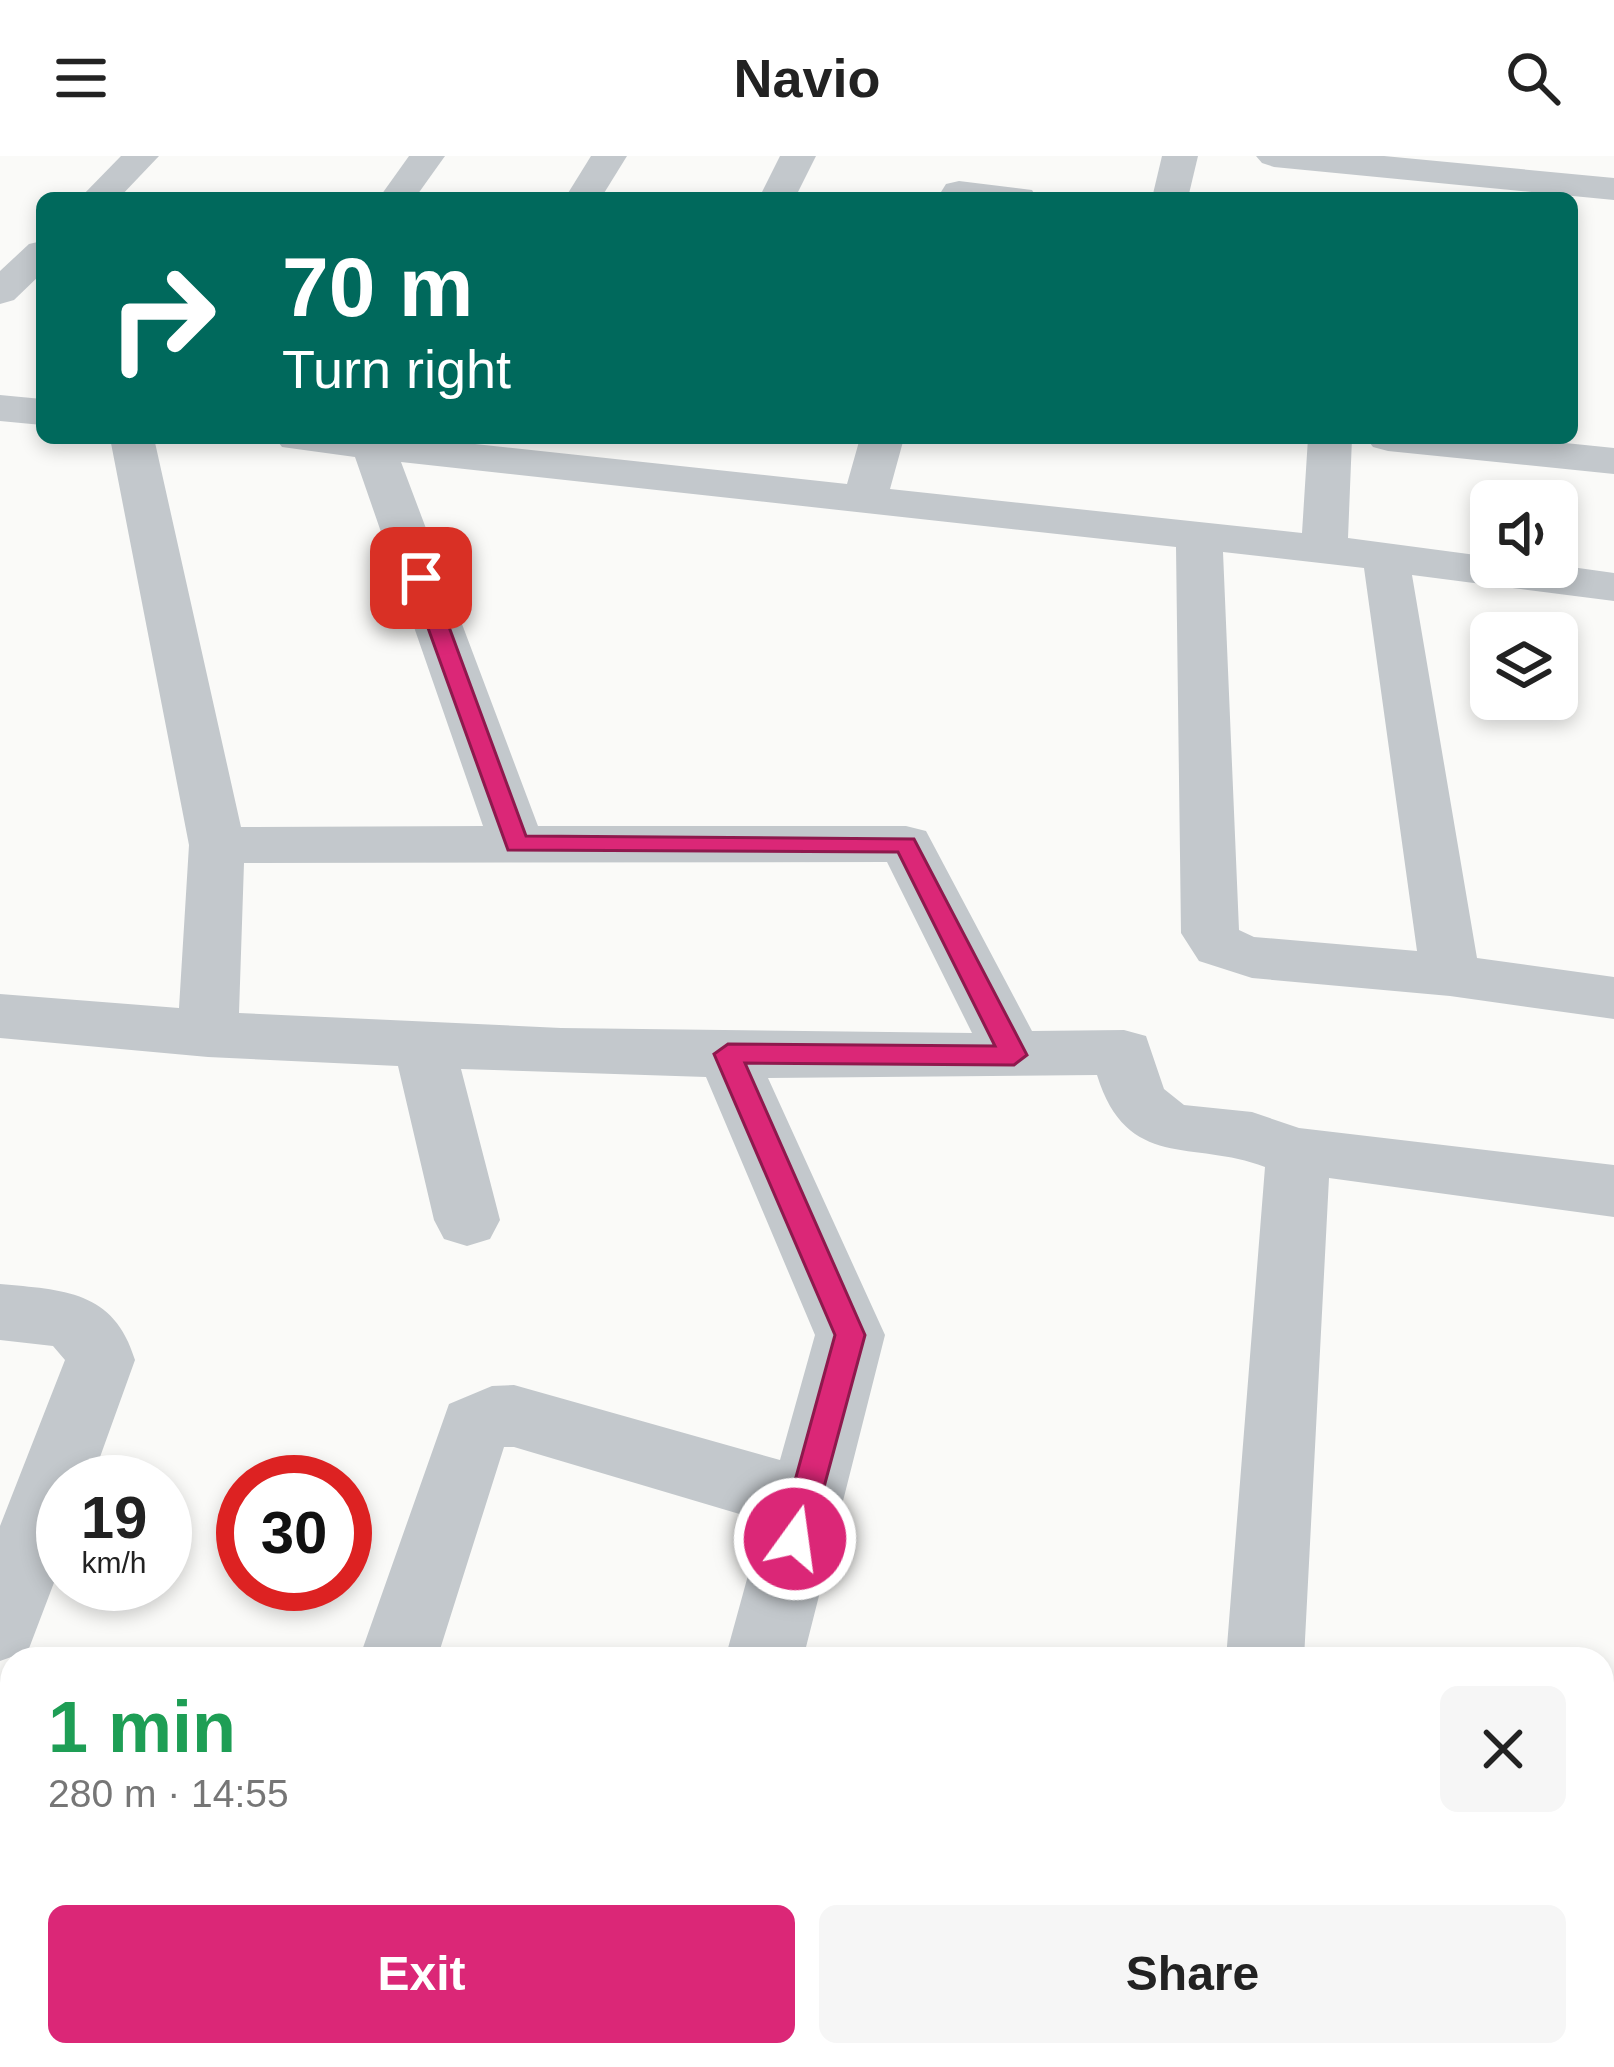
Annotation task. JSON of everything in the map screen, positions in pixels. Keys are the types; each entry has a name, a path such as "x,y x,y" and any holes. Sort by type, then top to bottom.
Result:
{"street":[{"path":"104,192 141,156"},
{"path":"401,192 427,156"},
{"path":"587,192 609,156"},
{"path":"780,192 798,156"},
{"path":"959,192 970,156"},
{"path":"1171,192 1180,156"},
{"path":"1274,156 1338,181 1614,189"},
{"path":"0,292 36,258"},
{"path":"0,304 36,307"},
{"path":"0,408 36,411"},
{"path":"133,444 217,844 208,1035"},
{"path":"354,444 434,445 1614,587"},
{"path":"865,499 880,444"},
{"path":"1324,549 1330,444"},
{"path":"1447,444 1614,461"},
{"path":"373,446 517,844"},
{"path":"1199,535 1210,932 1220,947 1252,957 1450,975 1614,998"},
{"path":"1385,557 1450,975"},
{"path":"217,844 906,844 1014,1055"},
{"path":"0,1016 208,1035 424,1046 728,1054 1124,1052 1130,1094 1149,1115 1178,1126 1254,1136 1298,1156 1328,1153 1614,1191"},
{"path":"424,1046 467,1220"},
{"path":"728,1054 850,1335 767,1647"},
{"path":"1266,1647 1298,1156"},
{"path":"0,1312 84,1326 98,1342 100,1360 0,1625"},
{"path":"402,1647 475,1426 492,1417 514,1416 805,1500"}],"route":[{"path":"421,578 517,844 906,844 1014,1055 728,1054 841,1305 850,1335 795,1539"}]}
